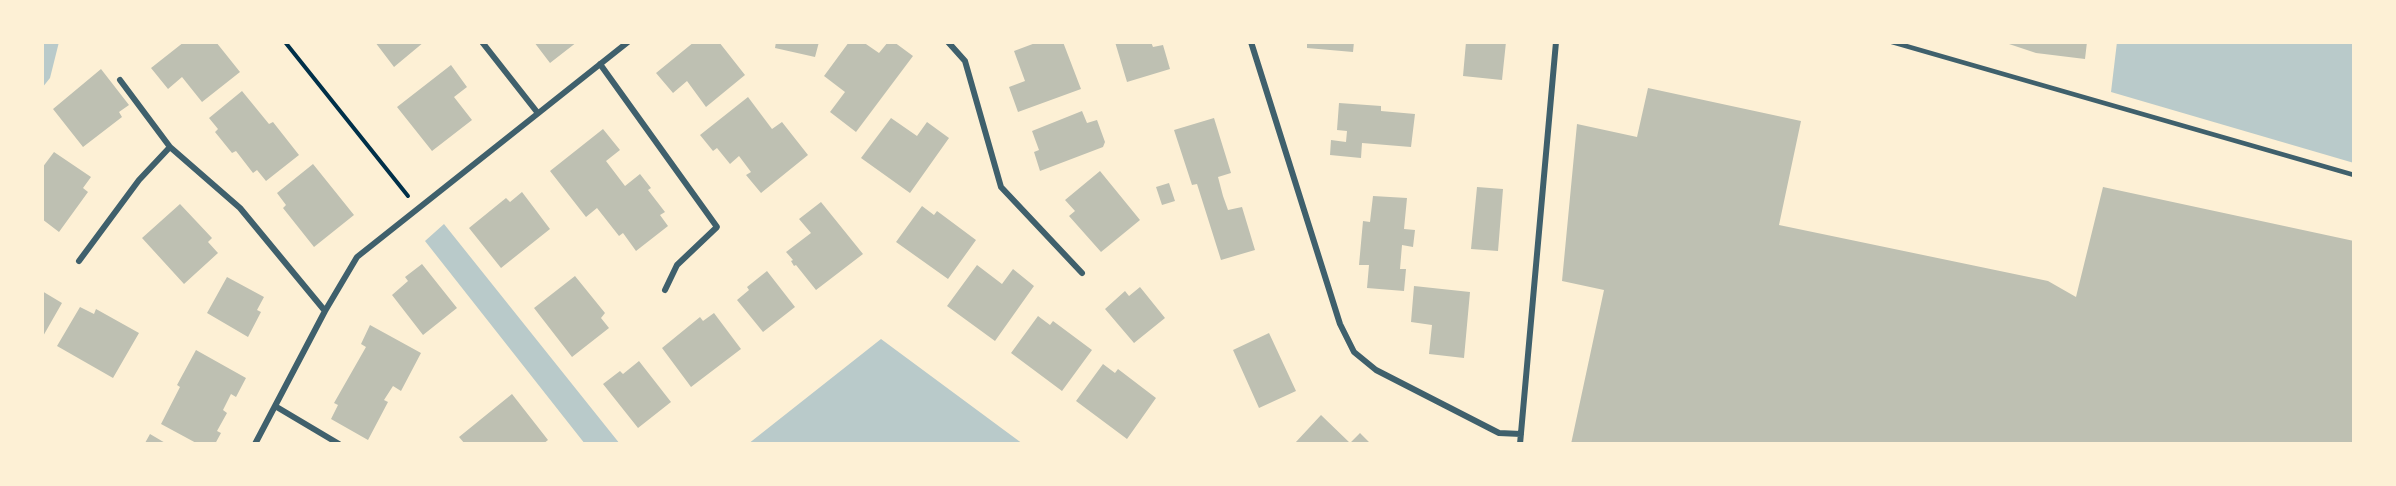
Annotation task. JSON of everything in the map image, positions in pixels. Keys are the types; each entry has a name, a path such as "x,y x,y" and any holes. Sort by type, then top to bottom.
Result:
{"street":[{"path":"482,42 537,112"},
{"path":"255,444 325,311 357,258 537,112 628,42"},
{"path":"948,42 965,62 1001,187 1082,273"},
{"path":"1251,42 1340,324 1354,352 1376,370 1499,433 1521,434"},
{"path":"1520,444 1556,42"},
{"path":"600,64 717,227 678,264 665,290"},
{"path":"120,80 170,147 240,208 325,311"},
{"path":"79,261 139,180 170,147"},
{"path":"275,406 339,444"}],"lane":[{"path":"1892,42 2354,175"}],"path":[{"path":"285,42 418,208"}],"shaded area":[{"path":"42,42 59,42 50,78 42,88"},
{"path":"2117,42 2354,42 2354,163 2111,92"},
{"path":"444,224 620,444 585,444 425,241"},
{"path":"881,339 1004,430 1023,444 748,444"}],"building":[{"path":"184,42 216,42 240,72 202,102 182,77 168,89 151,68"},
{"path":"375,42 424,42 394,67"},
{"path":"534,42 577,42 550,63"},
{"path":"694,42 719,42 745,75 706,107 687,81 673,93 656,73"},
{"path":"776,42 819,42 815,57 775,48"},
{"path":"849,42 863,42 879,53 888,42 894,42 913,56 856,132 830,112 845,92 824,76"},
{"path":"1038,42 1063,42 1081,89 1018,112 1009,87 1025,81 1014,51"},
{"path":"1115,42 1151,42 1153,47 1163,45 1170,69 1127,82"},
{"path":"1307,42 1354,42 1353,52 1307,48"},
{"path":"1466,42 1506,42 1502,80 1463,76"},
{"path":"2009,42 2087,42 2085,59 2036,53 2009,44"},
{"path":"451,65 467,87 454,97 472,120 432,151 397,107"},
{"path":"101,69 129,105 119,112 122,117 83,147 53,109"},
{"path":"1648,88 1801,121 1779,225 2048,281 2076,297 2103,187 2354,241 2354,444 1571,444 1604,290 1562,281 1577,124 1637,137"},
{"path":"242,91 269,124 273,122 299,155 266,181 257,170 253,173 236,151 232,153 215,132 218,129 209,118"},
{"path":"748,97 772,129 782,122 808,155 761,193 746,175 751,172 739,156 730,164 717,148 713,151 700,135"},
{"path":"1339,103 1381,106 1381,111 1415,114 1411,147 1362,143 1361,158 1330,155 1331,140 1346,142 1347,131 1337,130"},
{"path":"1082,111 1087,123 1097,120 1105,142 1103,147 1040,171 1034,152 1039,150 1032,131"},
{"path":"891,118 917,136 927,122 949,138 910,193 861,158"},
{"path":"1214,118 1231,173 1218,177 1223,196 1228,210 1242,207 1255,250 1221,260 1197,184 1192,185 1174,130"},
{"path":"603,129 620,150 606,161 625,186 640,174 651,188 648,190 665,212 660,215 668,226 636,251 623,233 619,236 597,208 586,217 550,171"},
{"path":"54,152 91,177 83,188 88,192 59,232 42,219 42,168"},
{"path":"313,164 354,215 314,247 283,208 286,205 277,193"},
{"path":"1100,171 1140,220 1101,252 1069,216 1075,211 1065,200"},
{"path":"1169,183 1175,201 1162,205 1156,187"},
{"path":"1477,187 1503,189 1498,251 1471,249"},
{"path":"522,192 550,229 501,268 469,228 506,198 510,202"},
{"path":"1373,196 1407,198 1404,229 1415,230 1413,247 1402,245 1400,269 1406,269 1404,291 1367,288 1369,265 1359,265 1363,221 1370,222"},
{"path":"821,202 863,254 816,290 796,265 794,266 791,261 793,260 786,252 811,233 799,219"},
{"path":"180,204 212,238 208,242 218,253 184,284 142,238"},
{"path":"922,206 934,215 937,211 976,240 948,279 896,242"},
{"path":"422,264 457,308 423,335 392,295 408,281 405,277"},
{"path":"977,265 1002,284 1013,269 1034,286 995,341 947,306"},
{"path":"767,271 795,307 763,332 737,300 749,290 747,287"},
{"path":"575,276 605,313 601,318 609,328 572,357 534,308"},
{"path":"227,277 264,297 257,310 261,312 248,337 207,313"},
{"path":"1414,286 1470,292 1464,358 1429,354 1432,325 1411,322"},
{"path":"1140,287 1165,318 1134,343 1105,309 1125,291 1129,296"},
{"path":"42,291 62,303 42,338"},
{"path":"80,307 94,314 96,309 139,333 113,378 57,346"},
{"path":"714,313 741,349 691,387 662,348 700,317 703,321"},
{"path":"1038,316 1050,325 1053,321 1092,350 1062,391 1011,353"},
{"path":"370,325 421,353 401,391 393,386 384,400 388,402 368,440 331,419 338,405 334,403 366,347 361,344"},
{"path":"1269,333 1296,391 1259,408 1233,350"},
{"path":"196,350 246,378 236,397 231,394 223,410 227,413 217,431 221,433 215,444 198,444 161,424 180,387 177,385"},
{"path":"639,361 671,402 638,428 603,384 620,371 623,374"},
{"path":"1103,364 1115,373 1118,369 1156,398 1127,439 1076,401"},
{"path":"512,394 548,440 543,444 465,444 459,437"},
{"path":"1321,415 1350,443 1360,433 1371,444 1296,444"},
{"path":"150,434 167,444 145,443"}]}
